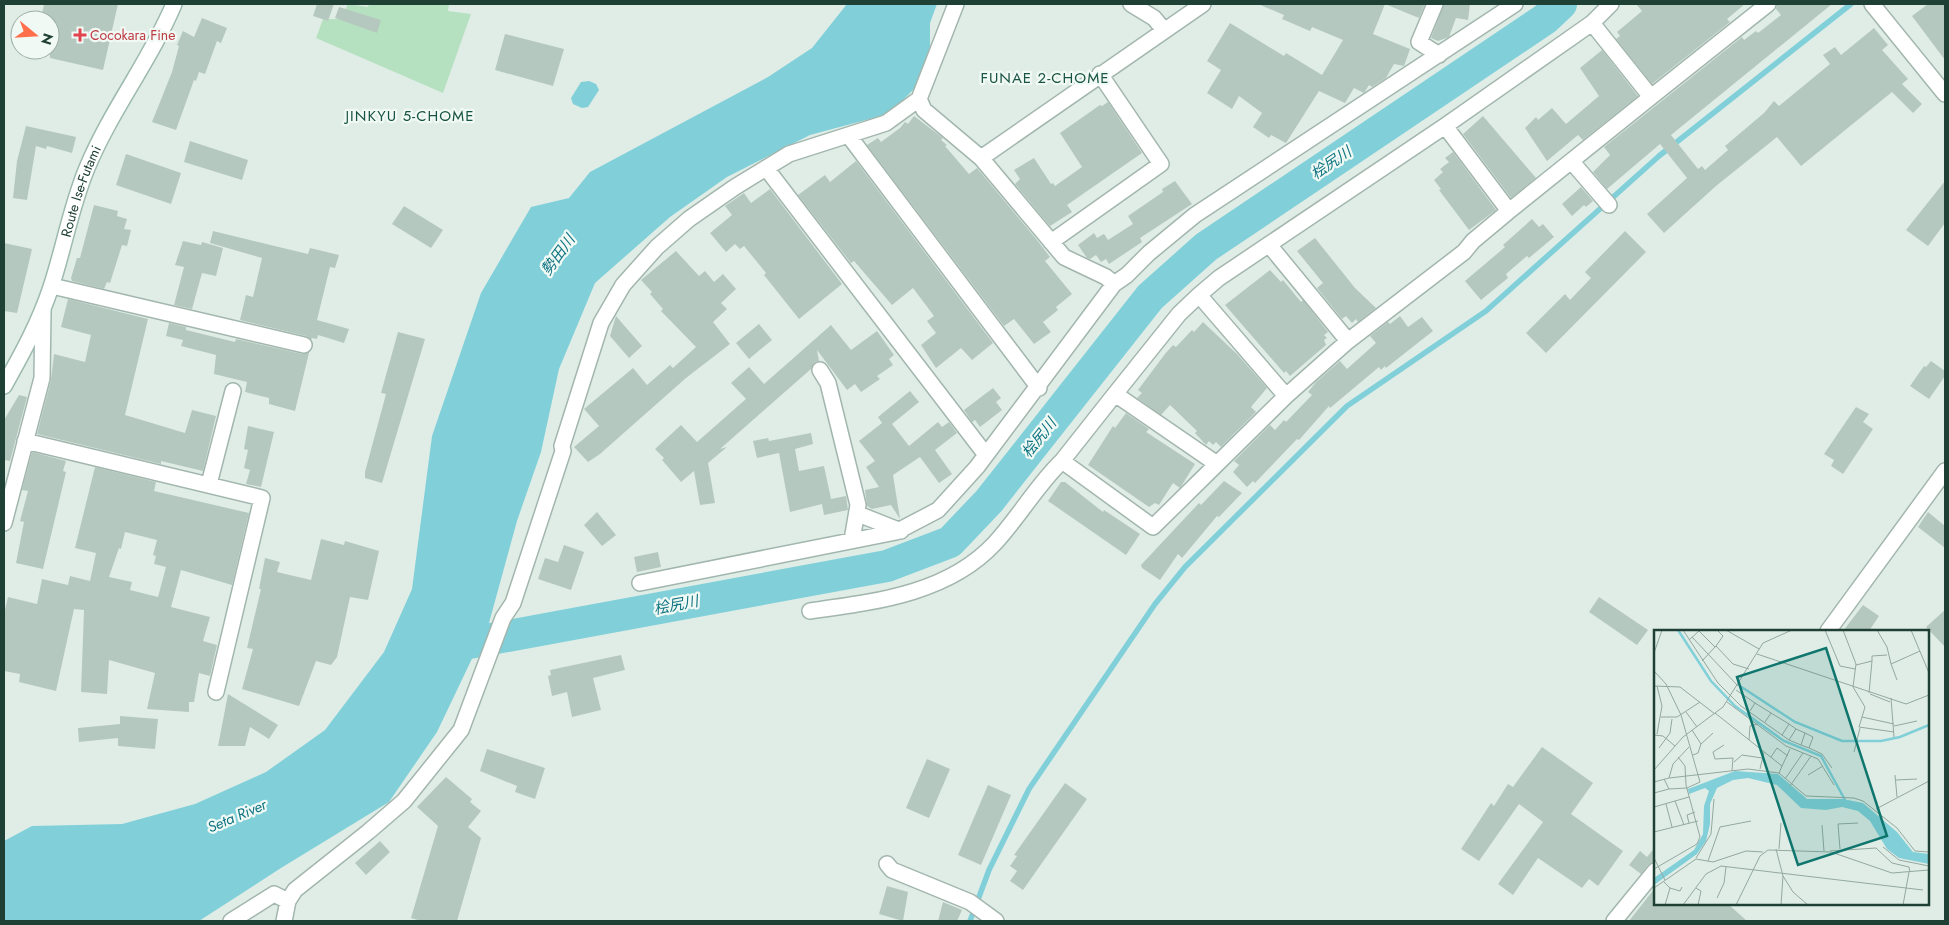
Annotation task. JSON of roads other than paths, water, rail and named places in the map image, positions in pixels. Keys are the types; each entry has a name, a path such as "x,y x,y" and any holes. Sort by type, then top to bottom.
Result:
{"street":[{"name":"Route Ise-Futami","path":"4,386 26,348 43,310 52,286 86,169 102,133 155,44 174,4"},
{"path":"284,921 288,901 300,886 404,801 461,730 503,618 513,603 563,451 562,446 589,357 601,323 611,304 656,247 689,219 766,168 808,147 886,123 919,100 956,4"},
{"path":"1131,4 1154,18 1164,30"},
{"path":"981,158 1203,4"},
{"path":"1435,4 1419,42 1439,55"},
{"path":"640,583 901,530 938,510 954,495 1039,388 1050,367 1114,284 1127,275 1149,253 1195,216 1515,4"},
{"path":"810,611 891,600 933,584 968,566 993,546 1050,472 1062,460 1179,314 1199,295 1219,278 1270,246 1592,23 1611,4"},
{"path":"1062,460 1153,527 1286,396 1348,341 1464,252 1473,241 1651,96 1768,4"},
{"path":"1872,4 1945,94"},
{"path":"1592,23 1651,96"},
{"path":"1051,242 1161,164 1100,74"},
{"path":"919,100 924,110 981,158 1064,257 1106,276 1114,284"},
{"path":"1445,126 1510,211"},
{"path":"848,136 1039,388"},
{"path":"1572,162 1605,201"},
{"path":"766,168 986,455"},
{"path":"1270,246 1348,341"},
{"path":"52,286 304,345"},
{"path":"1199,295 1286,396"},
{"path":"4,524 42,378 43,310"},
{"path":"820,370 828,383 858,505 858,514 852,540"},
{"path":"208,484 233,391"},
{"path":"1115,394 1217,464"},
{"path":"25,441 262,498 216,692"},
{"path":"1829,630 1945,471"},
{"path":"858,514 901,530"},
{"path":"887,864 892,870 975,906 996,921"},
{"path":"1614,921 1654,872"},
{"path":"232,921 274,894 288,901"}],"water":[{"path":"847,4 937,4 930,23 930,47 914,89 903,100 881,116 810,135 727,177 670,217 595,283 559,369 541,452 517,521 489,623 437,732 389,802 199,921 4,921 4,841 32,826 122,824 195,804 266,772 325,730 384,652 412,589 432,436 481,293 531,207 569,198 590,172 768,77 812,48"},
{"path":"589,81 596,84 599,90 588,107 582,108 573,104 571,98 581,82"}],"waterway":[{"name":"桧尻川","path":"437,649 887,566 950,542 989,501 1150,297 1206,247 1545,19 1561,4"},
{"path":"970,921 989,870 1029,789 1155,604 1185,567 1347,406 1486,311 1659,156 1851,4"}],"place":[{"name":"Cocokara Fine","path":"80,35"}],"district":[{"name":"FUNAE 2-CHOME","path":"1045,78"},
{"name":"JINKYU 5-CHOME","path":"410,116"}],"water label":[{"name":"勢田川","path":"558,255"},
{"name":"Seta River","path":"237,816"}]}
